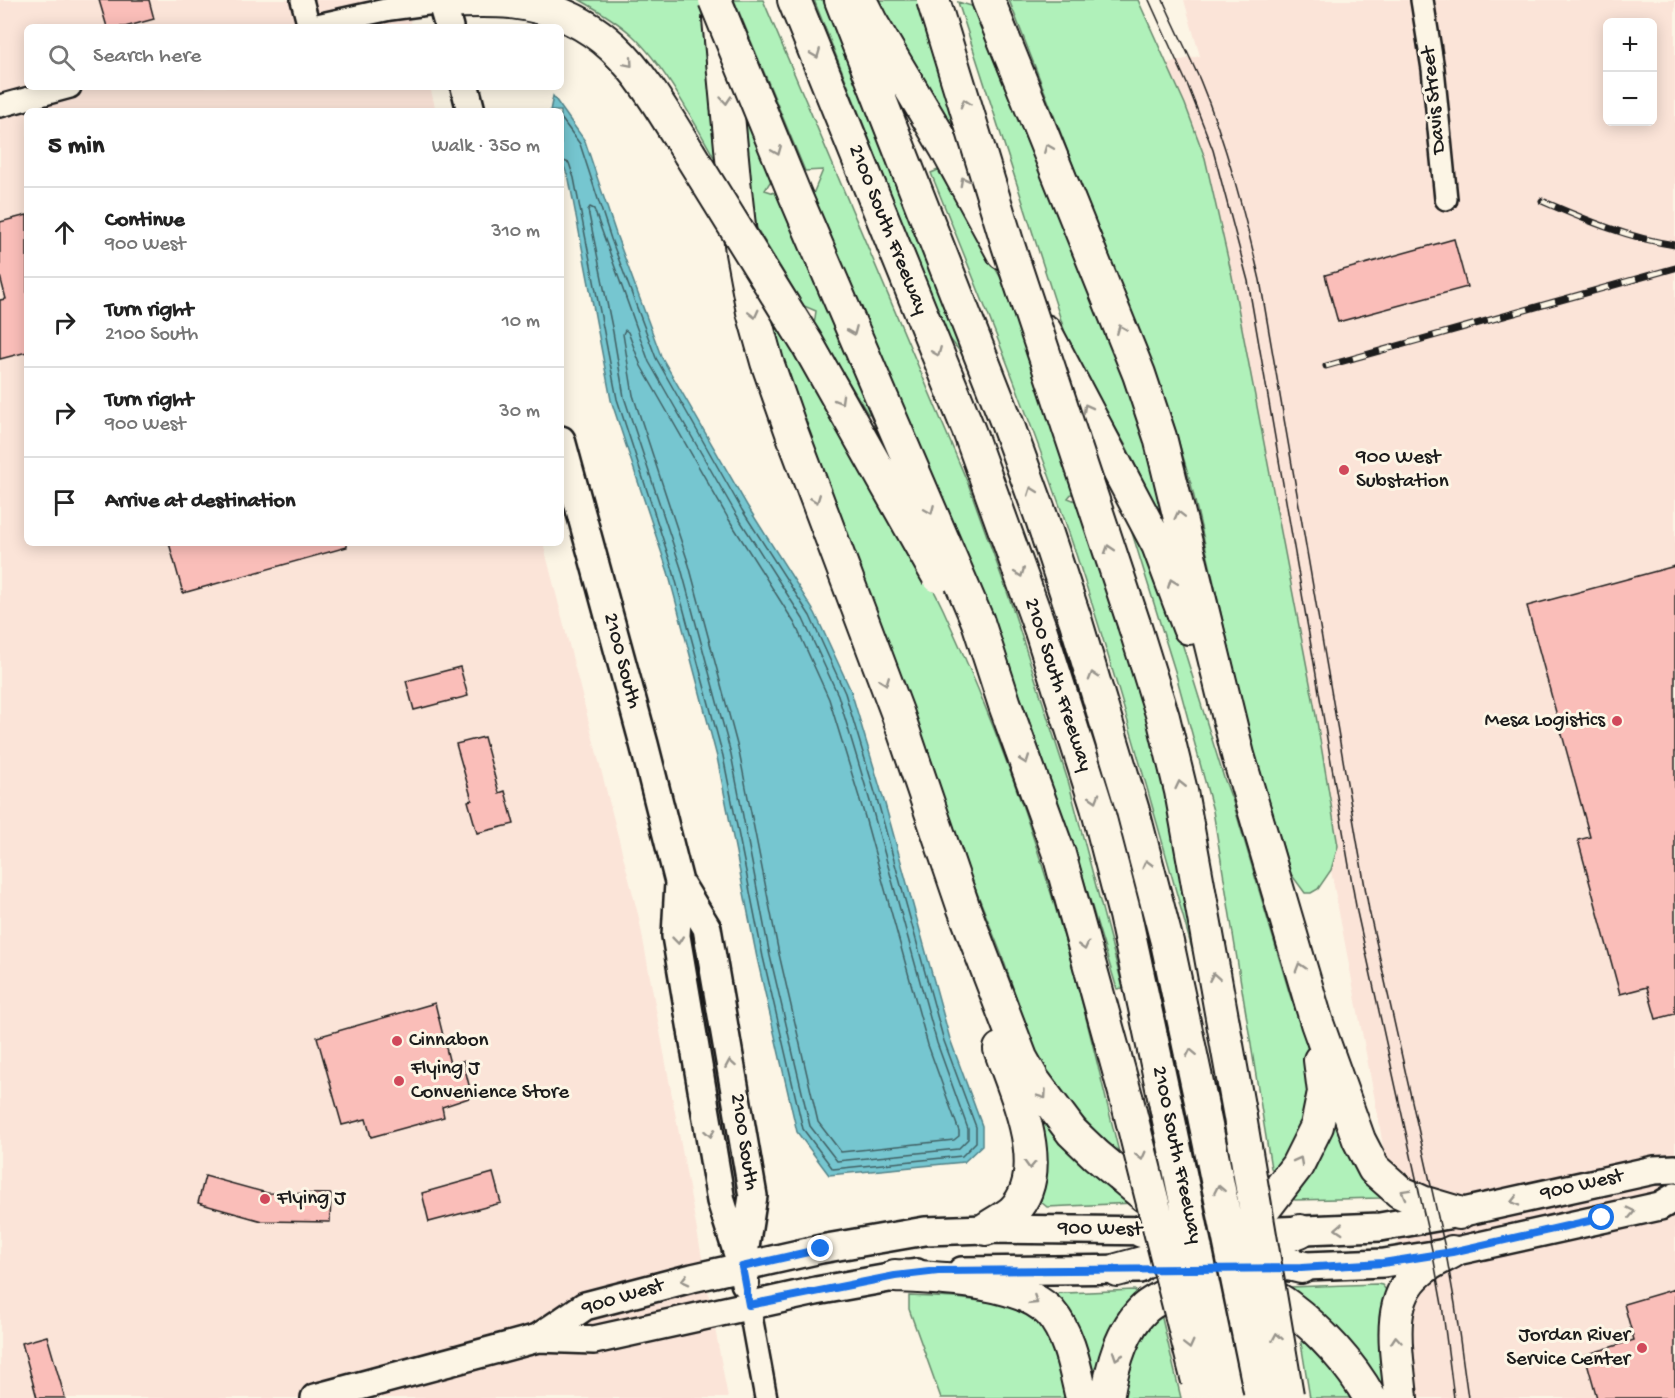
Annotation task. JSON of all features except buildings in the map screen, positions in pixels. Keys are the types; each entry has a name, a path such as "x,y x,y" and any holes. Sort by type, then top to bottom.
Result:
{"highway":[{"path":"716,0 1005,705 1059,855 1127,1100 1213,1391"},
{"path":"716,0 742,253 753,312 779,398 897,712 963,906 1021,1058 1034,1081 1072,1132 1145,1196 1164,1209 1216,1231 1268,1259 1301,1268"},
{"name":"2100 South Freeway","path":"794,0 969,431 1040,628 1097,807 1125,915 1166,1106 1213,1391"},
{"name":"2100 South Freeway","path":"841,0 1007,423 1066,591 1130,801 1167,942 1203,1111 1274,1395"},
{"path":"860,0 946,147 1158,545 1238,755"},
{"path":"933,0 1012,256 1163,717 1181,791 1240,1117 1274,1395"},
{"path":"444,10 512,2 550,10 585,25 618,51 633,67 808,345 916,535 972,626"},
{"path":"989,2 1139,374 1160,436 1238,755 1317,1023 1359,1140 1374,1169 1400,1191 1422,1202 1459,1214"},
{"path":"963,906 979,985 1022,1117 1031,1158 1029,1183 1021,1199 1012,1211 986,1229"},
{"path":"1117,1270 1153,1260 1185,1247 1265,1208 1297,1167 1317,1126 1324,1092 1317,1023"},
{"path":"1142,1231 1161,1236 1185,1247 1287,1305 1351,1369 1370,1398"},
{"path":"1107,1398 1110,1376 1119,1349 1130,1327 1146,1307 1250,1250 1300,1231"},
{"path":"1401,1398 1395,1329 1401,1295 1419,1271 1452,1252"},
{"path":"895,1276 932,1277 983,1284 1021,1293 1034,1301 1049,1312 1062,1330 1070,1350 1082,1398"}],"main road":[{"path":"466,90 470,108"},
{"name":"2100 South","path":"564,451 679,882 676,936 721,1201 742,1267 749,1305"},
{"name":"900 West","path":"538,1338 585,1306 821,1249 926,1231 986,1229 1300,1231 1380,1227 1459,1214 1654,1170 1675,1169"},
{"name":"900 West","path":"315,1398 538,1338 594,1340 749,1305 895,1276 938,1271 1301,1268 1383,1263 1452,1252 1660,1206 1675,1197"}],"street":[{"path":"302,0 307,24"},
{"name":"Davis Street","path":"1422,0 1433,69 1446,200"},
{"path":"322,24 390,9 444,10"},
{"path":"0,106 59,90"},
{"name":"2100 South","path":"749,1305 766,1398"}],"shaded area":[{"path":"0,0 405,0 411,24 24,24 24,90 431,90 435,108 24,108 24,546 544,546 639,918 728,1398 0,1398"},
{"path":"1184,0 1675,0 1675,1398 1417,1398 1412,1326 1378,1116 1237,380 1163,64 1200,56"}],"green space":[{"path":"580,0 704,0 719,166 680,98 645,49 620,25"},
{"path":"734,0 763,0 969,486 1010,600 1069,784 1123,988 1117,989 1073,844 1022,701 813,194 823,170 805,171"},
{"path":"814,0 823,0 965,358 947,335"},
{"path":"876,0 920,0 985,202"},
{"path":"1009,0 1138,0 1185,104 1205,158 1232,276 1314,704 1338,846 1331,870 1318,889 1311,893 1305,893 1291,874 1249,734 1191,484 1173,422"},
{"path":"958,2 985,10 1142,410 1166,526 1126,446 1070,348"},
{"path":"734,68 780,177 770,182 765,190 787,197 875,411 868,414 814,325 816,311 804,306 748,214"},
{"path":"938,170 1022,314 1077,487 1068,498 1083,504 1161,749 1200,966 1197,967 1134,744 1084,579 1051,480 1018,392 931,173"},
{"path":"767,312 884,499 943,609 978,689 1025,812 1052,895 1079,990 1119,1152 1072,1106 1052,1081 1036,1055 1002,956 951,827 798,416"},
{"path":"1115,478 1178,630 1310,1057 1309,1113 1275,1172 1271,1168 1213,811 1175,671"},
{"path":"1037,1115 1133,1203 1047,1207 1041,1202 1041,1152"},
{"path":"1337,1118 1384,1196 1380,1198 1295,1200 1292,1198 1315,1169"},
{"path":"1382,1285 1386,1290 1386,1395 1290,1293 1290,1287"},
{"path":"1134,1290 1139,1293 1093,1398 1044,1294"},
{"path":"909,1296 956,1298 1004,1304 1029,1316 1032,1314 1046,1332 1051,1343 1066,1398 941,1398 909,1309"},
{"path":"1161,1314 1181,1398 1122,1398 1135,1353"},
{"path":"1303,1341 1332,1371 1351,1398 1310,1398 1301,1343"}],"water":[{"path":"553,96 562,108 551,108"},
{"path":"564,111 585,141 617,237 661,356 748,507 815,613 851,691 950,1039 982,1126 982,1145 964,1162 829,1175 797,1132 757,958 717,757 668,572 611,400 569,179 564,166"}],"tram line":[{"path":"1149,0 1188,86 1213,150 1248,281 1357,912 1432,1250 1442,1305 1454,1398"},
{"path":"1163,0 1200,80 1219,129 1260,280 1369,910 1445,1248 1468,1398"}],"railway":[{"path":"1542,201 1624,233 1675,245"},
{"path":"1326,366 1675,268"}],"place":[{"name":"900 West Substation","path":"1344,470"},
{"name":"Mesa Logistics","path":"1617,721"},
{"name":"Cinnabon","path":"397,1041"},
{"name":"Flying J Convenience Store","path":"399,1081"},
{"name":"Flying J","path":"265,1199"},
{"name":"Jordan River Service Center","path":"1642,1348"}],"route":[{"path":"821,1249 742,1267 749,1305 895,1276 938,1271 1301,1268 1383,1263 1452,1252 1602,1218"}]}
